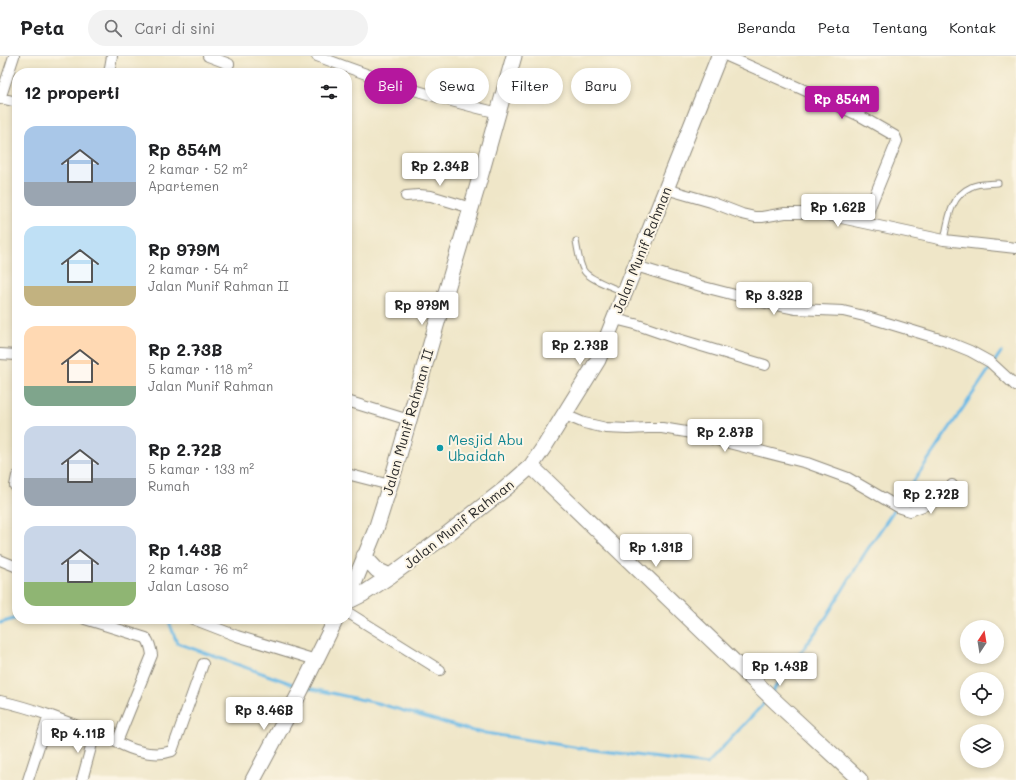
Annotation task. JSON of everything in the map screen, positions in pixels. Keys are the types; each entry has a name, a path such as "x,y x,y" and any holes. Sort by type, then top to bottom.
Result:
{"street":[{"path":"12,101 0,99 14,56"},
{"path":"110,68 112,56"},
{"path":"208,56 229,64"},
{"path":"318,56 349,68"},
{"name":"Jalan Munif Rahman II","path":"352,588 376,529 390,485 499,113 514,56"},
{"name":"Jalan Munif Rahman","path":"352,600 390,576 452,531 531,466 565,415 598,360 719,56"},
{"path":"727,56 812,93 862,117 895,136 897,141 864,222"},
{"path":"352,69 393,84 455,103 499,113"},
{"path":"666,189 755,217 800,212 818,213 944,240 1016,248"},
{"path":"406,196 425,195 471,208"},
{"path":"636,266 704,287 762,302 796,308 843,311 943,340 970,351 992,364 1016,386"},
{"path":"615,319 765,365"},
{"path":"0,354 12,355"},
{"path":"352,403 409,420"},
{"path":"565,415 584,423 606,428 662,428 686,432 807,463 848,478 900,508 910,511 931,503 952,485"},
{"path":"531,466 777,703 860,780"},
{"path":"352,475 390,485"},
{"path":"364,556 377,570 390,576"},
{"path":"0,560 12,565"},
{"path":"352,615 440,670"},
{"path":"102,624 146,638 150,642 152,649 152,655 118,742"},
{"path":"206,624 236,636 316,660"},
{"path":"252,780 306,681 334,624"},
{"path":"0,701 26,707 49,715 138,751 161,754 172,751 203,664"},
{"path":"28,780 49,715"},
{"path":"82,780 95,733"}],"lane":[{"path":"944,240 949,216 958,195 971,186 998,183"},
{"path":"576,241 581,263 585,272 590,277 625,293"}],"waterway":[{"path":"772,692 825,619 865,553 1001,352"},
{"path":"0,623 12,619"},
{"path":"170,624 177,643 298,686"},
{"path":"308,688 377,703 473,731 586,749 707,764 767,700"}],"place":[{"name":"Mesjid Abu Ubaidah","path":"440,448"}]}
